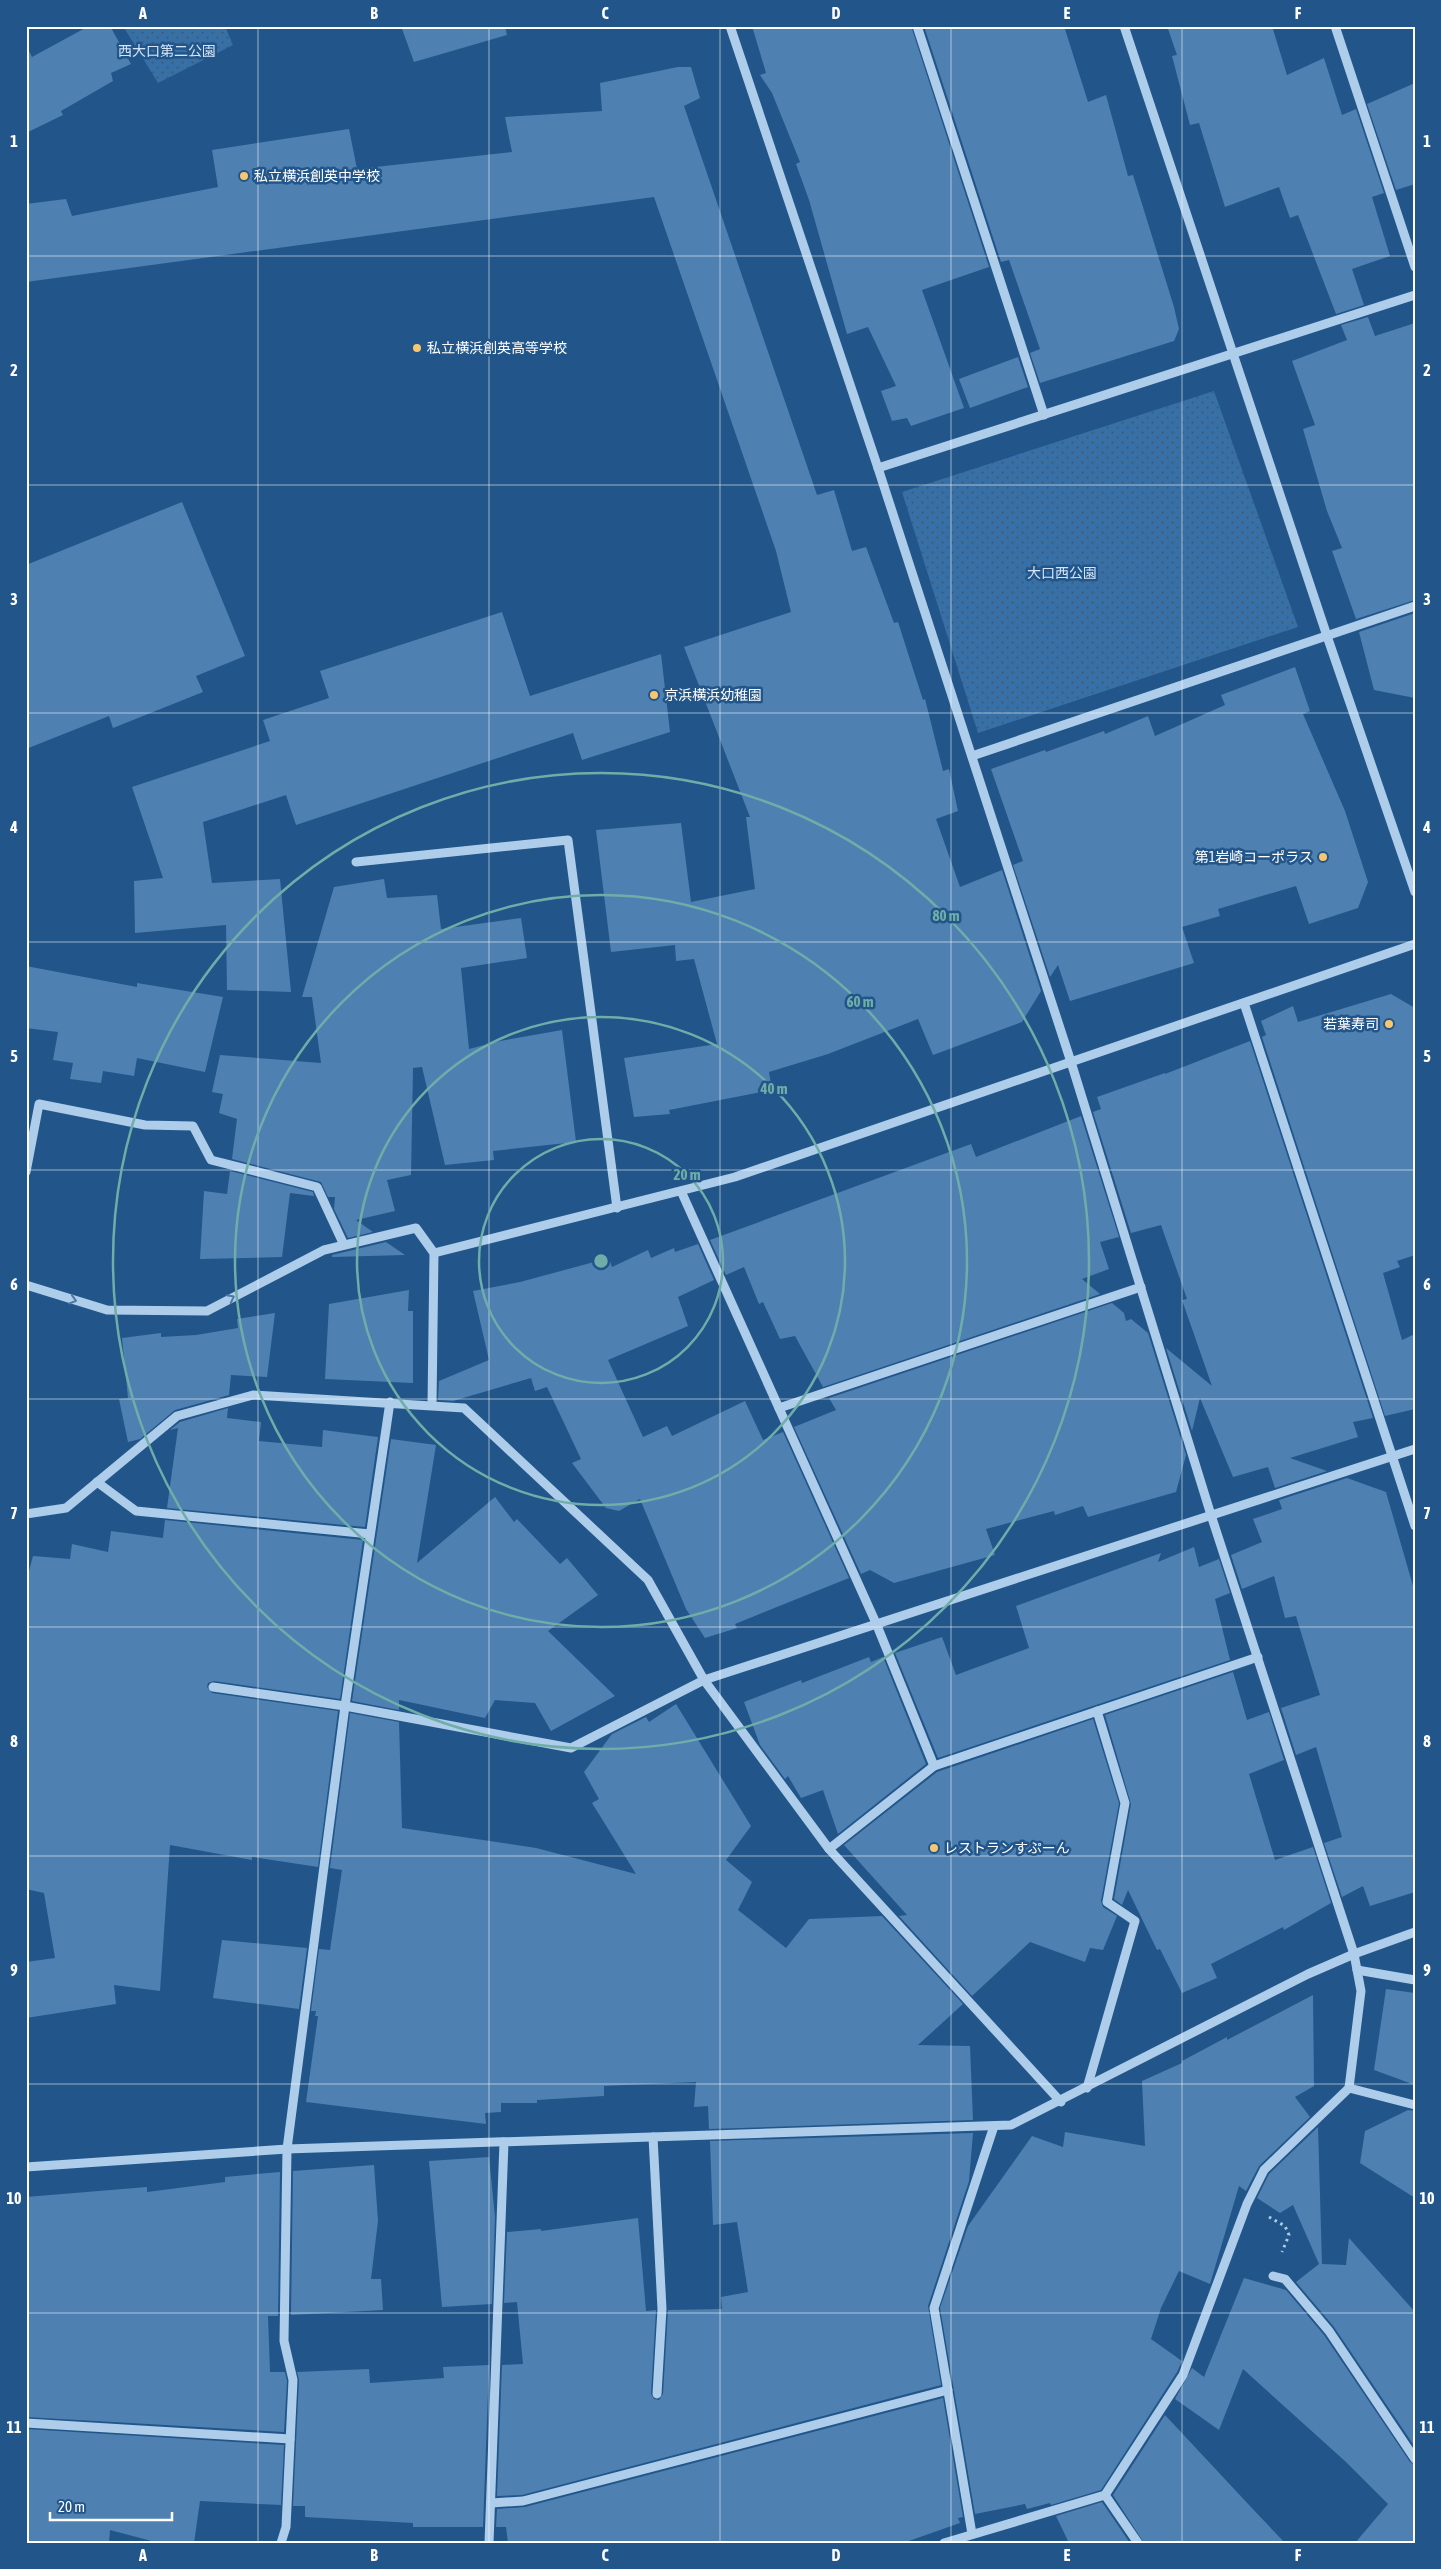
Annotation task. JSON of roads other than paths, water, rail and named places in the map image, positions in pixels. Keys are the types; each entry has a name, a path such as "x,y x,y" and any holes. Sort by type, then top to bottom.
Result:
{"street":[{"path":"730,26 878,468 1071,1062 1211,1515 1354,1954 1361,1991 1349,2088 1264,2170 1248,2204 1183,2375 1105,2494 944,2543"},
{"path":"917,26 1044,416"},
{"path":"1124,26 1327,636 1415,892"},
{"path":"1335,26 1415,268"},
{"path":"878,468 1415,295"},
{"path":"972,756 1415,606"},
{"path":"356,862 568,840 617,1208"},
{"path":"434,1253 735,1178 1415,944"},
{"path":"1244,1002 1415,1526"},
{"path":"26,1172 39,1104 145,1125 192,1126 211,1160 317,1187 344,1246"},
{"path":"681,1191 876,1624 934,1766"},
{"path":"26,1285 107,1310 207,1311 324,1250 416,1228 434,1253 432,1405"},
{"path":"779,1408 1141,1287"},
{"path":"27,1516 66,1508 177,1416 253,1395 464,1408 648,1580 704,1680 829,1849 1061,2102"},
{"path":"281,2543 286,2527 293,2380 284,2341 287,2149 345,1706 390,1402"},
{"path":"213,1687 345,1706 571,1748 704,1680 1415,1450"},
{"path":"97,1482 136,1511 370,1534"},
{"path":"829,1849 934,1766 1258,1657"},
{"path":"1087,2088 1135,1921 1107,1902 1125,1804 1097,1711"},
{"path":"26,2167 287,2149 1011,2125 1061,2102 1308,1974 1354,1954 1415,1932"},
{"path":"1357,1970 1415,1980"},
{"path":"1349,2088 1415,2105"},
{"path":"972,2534 934,2308 994,2126"},
{"path":"653,2137 662,2309 657,2394"},
{"path":"489,2543 504,2142"},
{"path":"1273,2276 1285,2279 1329,2331 1415,2459"},
{"path":"490,2503 523,2501 948,2390"},
{"path":"26,2423 290,2439"},
{"path":"1105,2494 1138,2543"}],"place":[{"name":"私立横浜創英中学校","path":"244,176"},
{"name":"私立横浜創英高等学校","path":"417,348"},
{"name":"京浜横浜幼稚園","path":"654,695"},
{"name":"第1岩崎コーポラス","path":"1323,857"},
{"name":"若葉寿司","path":"1389,1024"},
{"name":"レストランすぷーん","path":"934,1848"}],"park label":[{"name":"西大口第二公園","path":"167,51"},
{"name":"大口西公園","path":"1062,573"}]}
